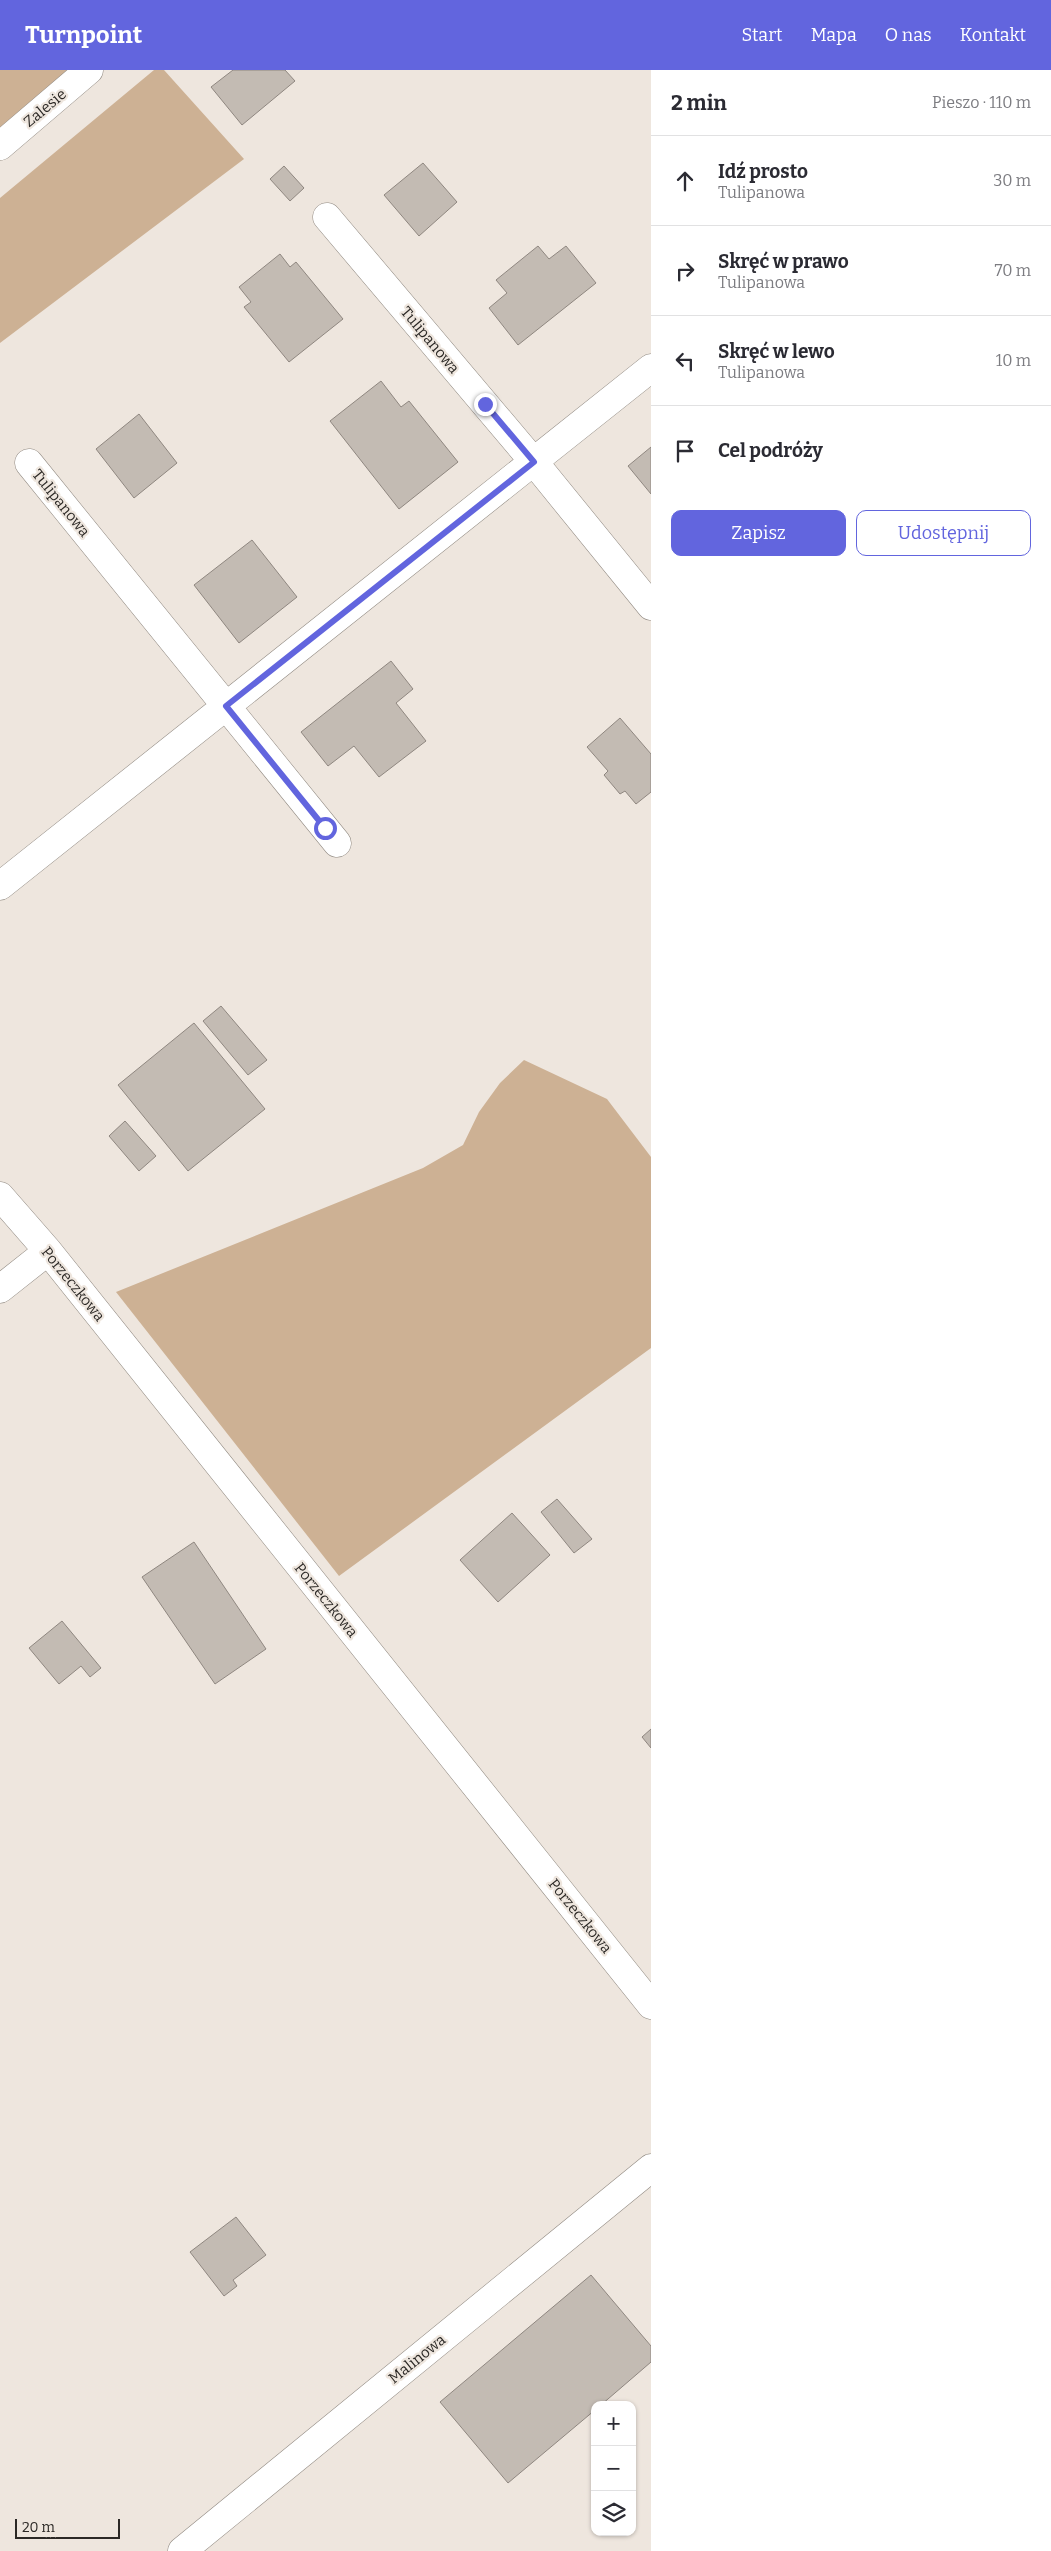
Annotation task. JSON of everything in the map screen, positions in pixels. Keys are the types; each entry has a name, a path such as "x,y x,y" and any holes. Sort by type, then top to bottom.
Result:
{"street":[{"name":"Zalesie","path":"0,146 89,70"},
{"name":"Tulipanowa","path":"327,217 534,462 651,606"},
{"path":"0,886 651,368"},
{"name":"Tulipanowa","path":"29,463 337,843"},
{"name":"Porzeczkowa","path":"0,1196 48,1251 651,2005"},
{"path":"0,1289 48,1251"},
{"name":"Malinowa","path":"182,2551 651,2168"}],"shaded area":[{"path":"0,70 89,70 0,146"},
{"path":"154,70 164,70 244,159 0,343 0,198"},
{"path":"524,1060 607,1099 651,1157 651,1348 339,1576 116,1292 423,1168 463,1145 479,1112 500,1083"}],"building":[{"path":"233,70 285,70 295,81 242,125 211,87"},
{"path":"423,163 457,202 419,236 384,195"},
{"path":"284,166 304,188 290,201 270,179"},
{"path":"538,246 549,259 566,246 596,283 518,345 489,308 507,293 496,280"},
{"path":"280,254 290,267 296,262 343,319 289,362 244,307 251,302 239,287"},
{"path":"381,381 401,407 409,401 458,462 399,509 330,421"},
{"path":"139,414 177,463 134,498 96,449"},
{"path":"651,447 651,494 628,466"},
{"path":"252,540 297,597 239,643 194,585"},
{"path":"391,661 413,689 396,703 426,741 379,777 354,746 328,766 301,732"},
{"path":"620,718 651,754 651,792 636,804 625,791 620,794 604,775 608,771 587,747"},
{"path":"221,1006 267,1060 248,1075 203,1021"},
{"path":"194,1023 265,1109 188,1171 118,1085"},
{"path":"125,1121 156,1156 139,1171 109,1136"},
{"path":"557,1499 592,1539 574,1553 541,1512"},
{"path":"512,1513 550,1555 498,1602 460,1560"},
{"path":"194,1542 266,1649 215,1684 142,1577"},
{"path":"62,1621 101,1668 90,1677 81,1666 59,1684 29,1648"},
{"path":"651,1729 651,1748 642,1737"},
{"path":"236,2217 266,2255 233,2280 237,2286 224,2296 190,2252"},
{"path":"591,2275 651,2346 651,2362 606,2401 591,2401 591,2413 508,2483 440,2402"}],"route":[{"path":"325,828 226,706 534,462 485,404"}]}
